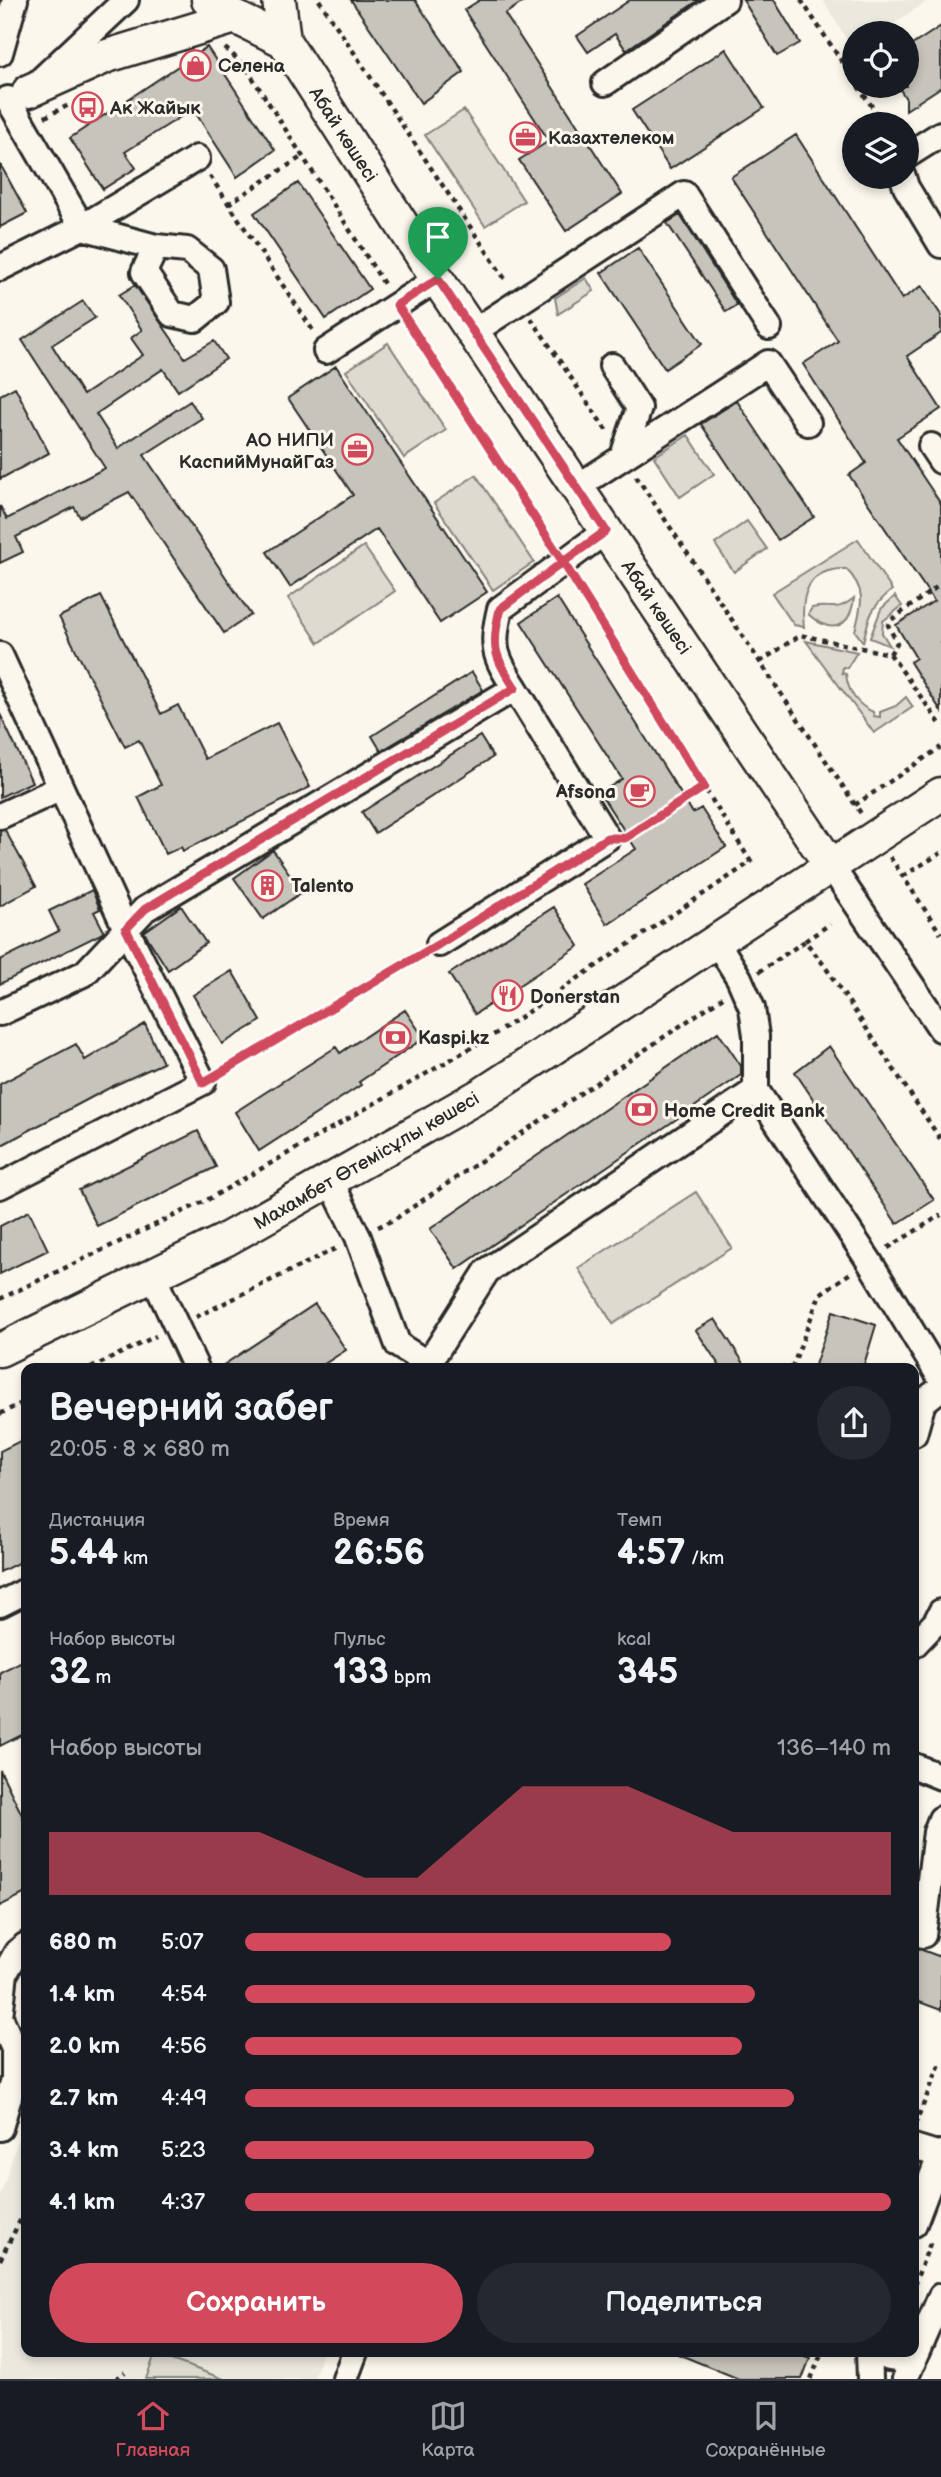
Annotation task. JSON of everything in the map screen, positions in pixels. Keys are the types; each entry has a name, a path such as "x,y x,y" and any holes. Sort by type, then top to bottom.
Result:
{"main road":[{"path":"208,0 235,17 284,41"},
{"path":"279,0 284,41"},
{"path":"12,98 107,56 235,17"},
{"name":"Абай көшесі","path":"284,41 473,332 831,866"},
{"name":"Махамбет Өтемісұлы көшесі","path":"0,1350 225,1240 484,1093 941,794"}],"street":[{"path":"0,53 15,0"},
{"path":"126,0 12,98 25,128 82,227 156,247"},
{"path":"605,83 725,0"},
{"path":"919,148 941,134"},
{"path":"0,268 82,227 197,158"},
{"path":"907,189 941,245"},
{"path":"473,332 684,194 768,327"},
{"path":"326,351 438,279"},
{"path":"577,487 768,363 808,423"},
{"path":"612,366 639,408 623,456"},
{"path":"439,944 607,838 498,661 494,635 500,609 606,531"},
{"path":"0,655 126,929 203,1083 0,1186"},
{"path":"0,1013 85,973 145,909 515,688"},
{"path":"0,816 61,788"},
{"name":"Абай көшесі","path":"831,866 941,1029"},
{"path":"716,941 752,1008 756,1036 756,1090 869,1261 941,1379"},
{"path":"436,1363 486,1271 756,1090"},
{"path":"330,1180 358,1237 398,1345 429,1363"},
{"path":"153,1276 193,1363"},
{"path":"919,1418 926,1396"},
{"path":"0,1604 21,1594"},
{"path":"919,1640 936,1622 941,1612"},
{"path":"919,1768 941,1777"},
{"path":"926,1936 936,1832 941,1819"},
{"path":"0,2128 7,2078 20,2051 0,2017 5,1973 21,1949"},
{"path":"919,2148 941,2154 923,2231"},
{"path":"919,2348 940,2301"},
{"path":"345,2379 353,2357"},
{"path":"869,2357 870,2379"},
{"path":"887,2357 909,2370"}],"path":[{"path":"801,0 842,62"},
{"path":"0,1299 207,1200 484,1041 751,862 563,562 245,66 218,44"},
{"path":"25,128 74,102"},
{"path":"228,204 303,156"},
{"path":"197,158 326,351"},
{"path":"890,654 897,643 888,625 891,620 941,584"},
{"path":"760,662 800,635 890,654 941,725"},
{"path":"855,805 941,747"},
{"path":"607,838 625,838 704,787"},
{"path":"903,877 941,853"},
{"path":"101,1363 395,1219 830,924"},
{"path":"806,942 941,1140"},
{"path":"203,1083 439,944"},
{"path":"0,1414 21,1404"},
{"path":"919,2116 941,2061"},
{"path":"0,2260 21,2219"},
{"path":"919,2255 923,2231"},
{"path":"811,2379 820,2357"},
{"path":"116,2379 125,2372"}],"shaded area":[{"path":"823,0 929,0 897,21 842,21 842,32"},
{"path":"464,110 524,201 485,226 425,135"},
{"path":"586,278 594,291 558,314 555,298"},
{"path":"388,343 446,430 404,458 346,371"},
{"path":"688,435 714,474 680,497 654,457"},
{"path":"476,475 534,562 493,590 434,503"},
{"path":"747,521 767,549 734,572 715,544"},
{"path":"858,539 892,590 872,613 863,642 855,631 861,605 860,591 846,569 833,570 815,578 806,594 804,627 794,625 772,593"},
{"path":"364,546 395,591 319,643 288,598"},
{"path":"895,596 902,606 883,621 882,633 890,646 870,638 881,609"},
{"path":"854,598 848,617 838,625 824,625 808,614 812,608 842,606"},
{"path":"806,641 857,652 847,668 843,667 842,673 846,674 854,697 862,706 873,712 874,716 880,717 880,712 896,706 906,697 913,707 874,733"},
{"path":"696,1192 732,1248 613,1324 578,1268"},
{"path":"21,2130 21,2357 321,2357 314,2379 0,2379 0,2197"},
{"path":"154,2357 163,2357 224,2379 146,2379"}],"building":[{"path":"351,0 415,0 464,72 421,103"},
{"path":"480,0 526,0 505,14 622,194 566,231 519,160 549,141 464,10"},
{"path":"630,0 699,0 626,50 615,34 588,52 577,36"},
{"path":"743,0 774,0 800,43 777,56"},
{"path":"941,26 941,87 906,110 905,98 919,98 919,40"},
{"path":"207,47 275,150 237,177 193,109 125,152 136,168 103,189 70,138"},
{"path":"726,49 764,108 670,169 632,110"},
{"path":"796,135 902,299 922,286 941,315 941,333 907,356 941,409 897,438 941,504 941,711 910,662 916,658 896,625 934,601 849,475 866,463 803,364 838,341 731,177"},
{"path":"0,164 27,213 0,227"},
{"path":"298,183 370,289 326,319 254,213"},
{"path":"680,215 737,305 726,312 667,223"},
{"path":"638,248 702,344 665,369 601,273"},
{"path":"135,285 185,358 214,341 226,359 178,391 163,369 96,414 118,448 190,401 202,418 144,455 251,615 224,633 129,492 80,517 74,507 16,537 23,552 0,563 0,506 7,519 105,468 22,340 83,301 95,318 52,345 83,395 143,355 131,338 142,330 119,295"},
{"name":"АО НИПИ КаспийМунайГаз","path":"336,366 487,592 440,623 377,529 290,587 267,552 353,495 288,398"},
{"path":"15,387 49,453 0,479 0,395"},
{"path":"737,401 814,517 778,540 701,424"},
{"path":"101,596 161,714 178,705 205,759 277,723 310,787 183,851 181,847 166,854 138,797 161,785 139,740 125,747 59,617"},
{"path":"557,598 693,813 701,808 726,847 607,924 582,884 636,849 600,793 622,779 521,622"},
{"path":"472,672 483,690 381,751 372,736"},
{"path":"0,714 32,782 0,797"},
{"path":"480,736 493,757 375,833 362,812"},
{"path":"5,830 36,886 0,906 0,831"},
{"name":"Talento","path":"273,850 302,892 263,919 234,878"},
{"path":"92,890 100,909 94,912 104,931 0,984 0,960 59,931 49,911"},
{"path":"181,906 206,943 168,970 144,932"},
{"path":"554,907 579,946 475,1014 449,974"},
{"path":"232,971 261,1021 222,1044 193,995"},
{"path":"405,1010 424,1038 359,1082 361,1085 259,1151 235,1112 336,1047 340,1053"},
{"path":"145,1024 163,1063 111,1087 0,1146 0,1084 76,1044 85,1060"},
{"path":"718,1032 741,1066 741,1075 457,1269 430,1229"},
{"path":"829,1046 934,1200 897,1224 795,1072"},
{"path":"198,1131 216,1167 97,1226 79,1190"},
{"path":"29,1211 48,1250 0,1274 0,1226"},
{"path":"315,1304 346,1350 326,1363 226,1363"},
{"path":"833,1311 876,1325 865,1363 816,1363"},
{"path":"715,1319 744,1363 718,1363 696,1330"},
{"path":"21,1440 21,1562 0,1572 0,1451"},
{"path":"21,1662 21,1736 0,1746 0,1672"},
{"path":"0,1770 21,1813 21,1896 0,1906"},
{"path":"919,1949 941,1957 941,2010 919,2002"},
{"path":"685,2357 810,2358 802,2379 739,2379"}],"place":[{"name":"Селена","path":"195,65"},
{"name":"Ак Жайык","path":"87,107"},
{"name":"Казахтелеком","path":"525,137"},
{"name":"АО НИПИ КаспийМунайГаз","path":"357,450"},
{"name":"Afsona","path":"639,791"},
{"name":"Talento","path":"268,885"},
{"name":"Donerstan","path":"507,996"},
{"name":"Kaspi.kz","path":"395,1037"},
{"name":"Home Credit Bank","path":"641,1110"}],"route":[{"path":"438,279 397,305 563,562 500,609 494,635 498,661 515,688 145,909 126,929 203,1083 439,944 607,838 625,838 704,787 563,562 606,531 438,279"}]}
